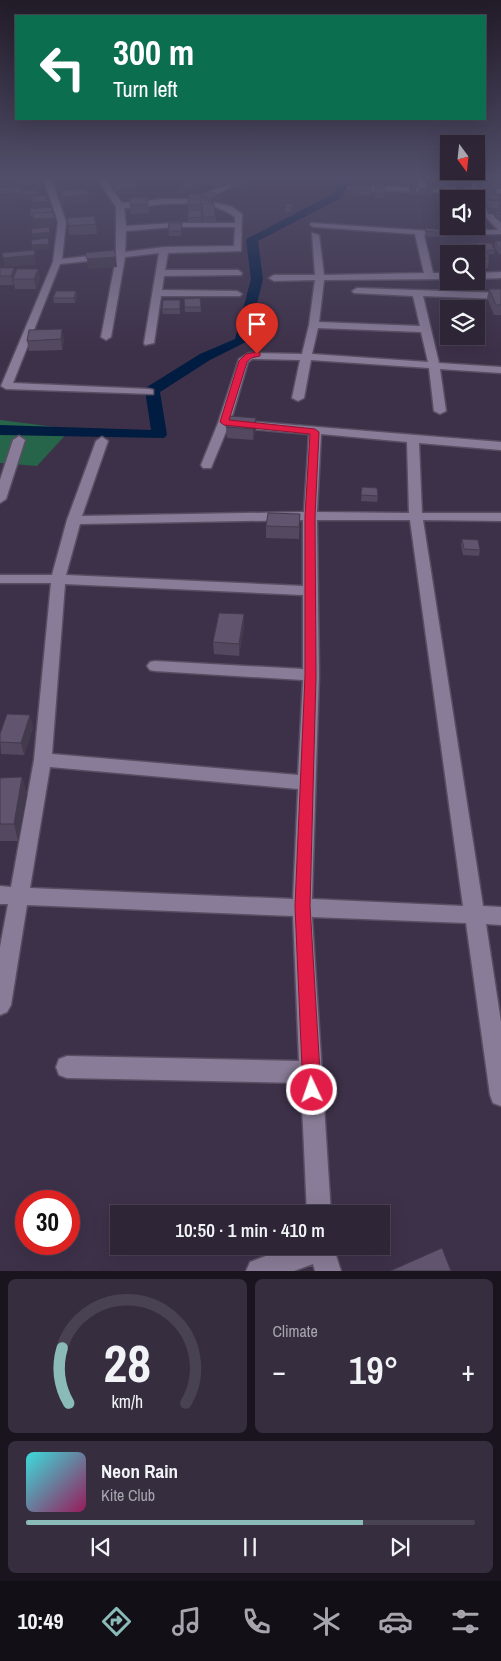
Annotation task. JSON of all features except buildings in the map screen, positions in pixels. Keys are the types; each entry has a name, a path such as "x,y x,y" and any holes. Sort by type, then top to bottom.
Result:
{"street":[{"path":"60,234 57,262 3,386 149,392"},
{"path":"106,337 120,255 122,234"},
{"path":"57,262 164,250 238,249 239,234"},
{"path":"298,398 314,325 320,278 315,234"},
{"path":"420,234 429,276"},
{"path":"149,343 164,250"},
{"path":"160,273 238,274"},
{"path":"274,278 440,276"},
{"path":"485,276 501,276"},
{"path":"357,291 501,296"},
{"path":"417,292 434,365 440,411"},
{"path":"158,293 237,294"},
{"path":"314,325 426,329"},
{"path":"207,465 224,422 245,358 257,354 501,370"},
{"path":"224,422 315,432 501,446"},
{"path":"315,432 310,516 310,676 302,906 318,1205"},
{"path":"413,438 416,516 501,1095"},
{"path":"0,498 19,440"},
{"path":"0,1005 43,760 58,579 74,520 102,441"},
{"path":"74,520 310,516 501,518"},
{"path":"0,579 58,579 310,591"},
{"path":"155,666 310,676"},
{"path":"43,760 307,783"},
{"path":"0,895 302,906 501,916"},
{"path":"67,1067 311,1072"},
{"path":"259,1271 323,1256"}],"green space":[{"path":"0,420 71,429 37,466 0,463"}],"waterway":[{"path":"0,430 159,435 152,390 205,357 241,341 257,279 252,240 263,234"}],"route":[{"path":"257,354 245,358 243,361 224,422 315,432 310,516 310,676 302,906 312,1090"}]}
